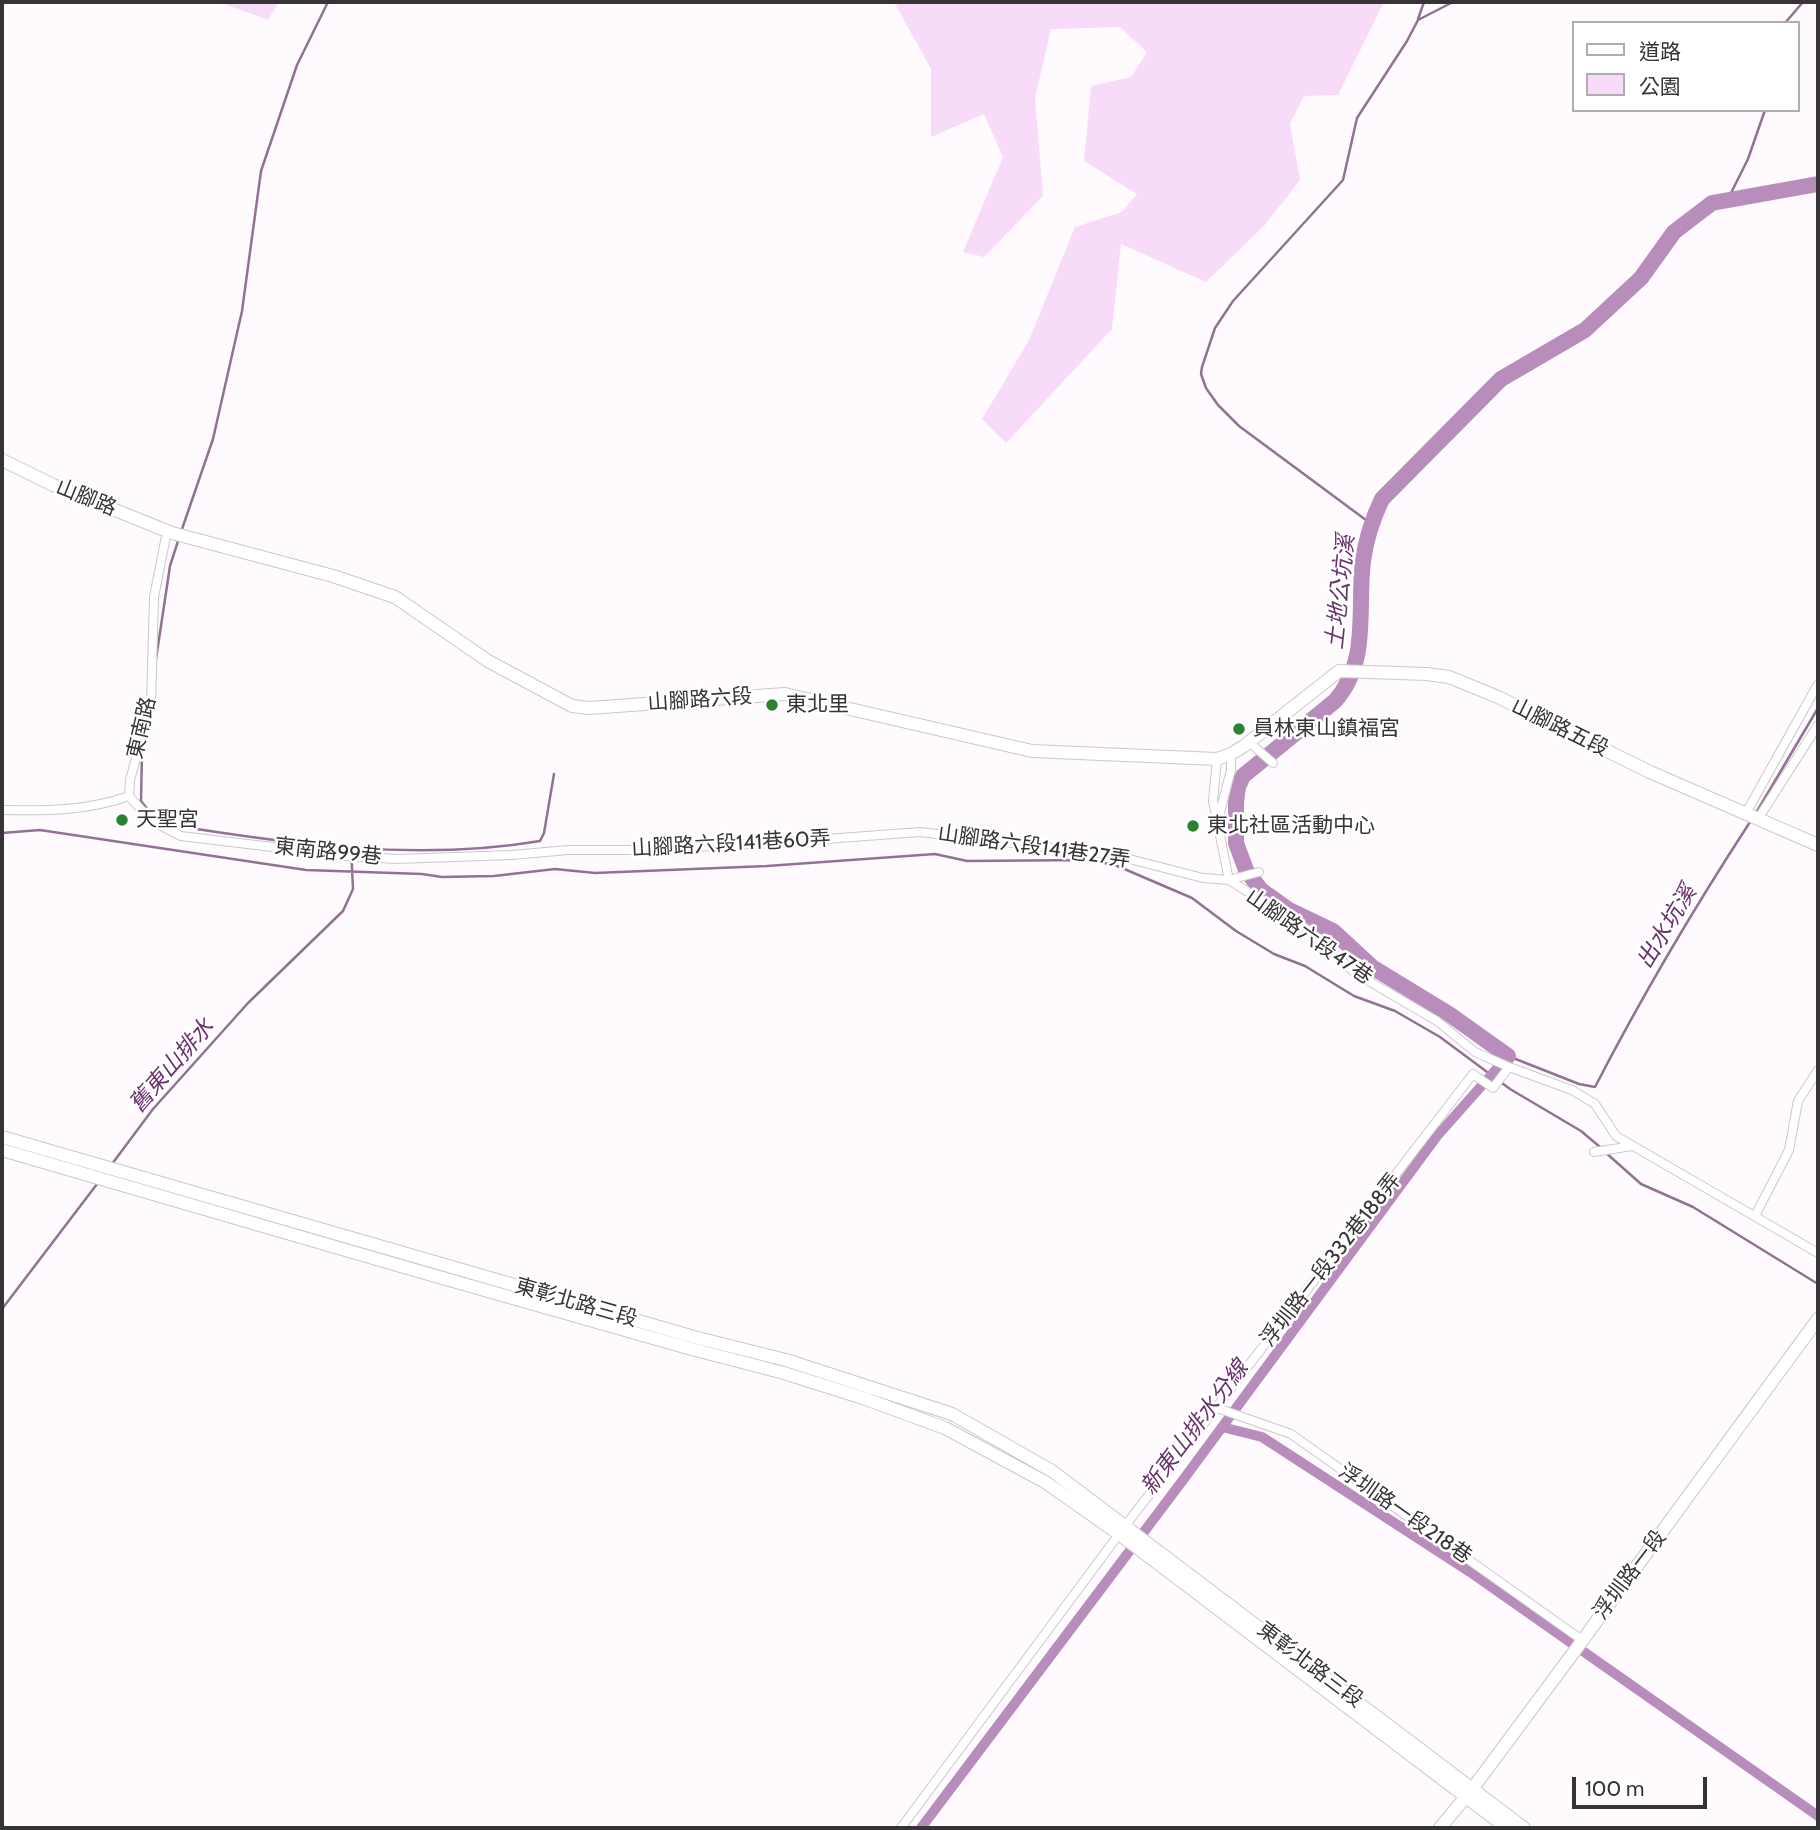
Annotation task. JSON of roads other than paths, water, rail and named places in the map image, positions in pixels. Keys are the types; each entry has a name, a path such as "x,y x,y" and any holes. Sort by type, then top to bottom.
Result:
{"street":[{"name":"山腳路","path":"2,460 53,485 190,538"},
{"name":"東南路","path":"129,796 130,779 151,704 154,597 170,532"},
{"name":"山腳路六段","path":"190,538 332,576 395,597 488,661 572,706 589,708 785,694 1032,751 1217,759 1250,742 1339,671"},
{"name":"山腳路五段","path":"1339,671 1449,677 1498,697 1650,772 1758,819"},
{"path":"1746,813 1818,684"},
{"path":"1818,725 1758,819 1818,845"},
{"path":"1250,742 1273,763"},
{"name":"山腳路六段47巷","path":"1218,818 1231,770 1231,754"},
{"name":"山腳路六段47巷","path":"1217,759 1213,801 1229,880 1308,930 1355,973 1437,1021 1475,1052 1509,1068 1572,1090 1595,1104 1616,1136 1818,1253"},
{"path":"2,810 50,811 105,805 129,796"},
{"name":"東南路99巷","path":"129,796 149,820 181,836 347,856 397,859 542,852"},
{"name":"山腳路六段141巷60弄","path":"542,852 731,845 920,832"},
{"name":"山腳路六段141巷27弄","path":"920,832 1114,855 1203,878 1229,880"},
{"path":"1229,880 1259,872"},
{"name":"浮圳路一段332巷188弄","path":"901,1828 1122,1530 1473,1074 1493,1088 1509,1068"},
{"path":"1755,1216 1789,1150 1798,1101 1818,1070"},
{"name":"東彰北路三段","path":"2,1137 667,1329 786,1360 952,1414 1052,1471 1144,1547 1470,1792"},
{"path":"1594,1152 1632,1146"},
{"name":"東彰北路三段","path":"2,1150 430,1275 784,1373 863,1398 957,1434 1045,1482 1122,1530"},
{"name":"浮圳路一段","path":"1440,1828 1470,1792 1818,1319"},
{"name":"浮圳路一段218巷","path":"1217,1408 1291,1434 1581,1640"},
{"path":"1470,1792 1507,1828"},
{"path":"1470,1792 1524,1828"}],"waterway":[{"path":"181,532 213,439 242,311 261,171 297,65 328,2"},
{"path":"1418,19 1424,2"},
{"path":"1370,523 1239,426 1206,388 1201,374 1202,367 1215,328 1233,301 1343,180 1357,118 1418,20 1453,2"},
{"path":"1787,21 1803,2"},
{"path":"1728,199 1748,159 1764,112"},
{"name":"土地公坑溪","path":"1508,1056 1449,1014 1372,967 1333,931 1289,910 1261,890 1246,870 1236,843 1238,787 1243,776 1335,701 1346,686 1358,652 1364,553 1382,499 1501,379 1585,330 1641,278 1674,232 1712,203 1818,184"},
{"path":"156,659 170,566 179,538"},
{"name":"出水坑溪","path":"1756,813 1818,708"},
{"path":"142,752 141,801 156,820"},
{"path":"165,824 352,848 446,850 540,841 544,833 554,774"},
{"name":"出水坑溪","path":"1508,1056 1579,1084 1595,1087 1669,953 1750,822"},
{"path":"2,833 40,830 306,870 442,877 494,876 555,869 595,873 767,866 935,854 967,861 1089,860 1115,865 1192,898 1236,931 1274,954 1305,966 1354,996 1395,1011 1440,1037 1510,1089 1581,1131 1600,1147"},
{"name":"舊東山排水","path":"112,1164 153,1109 248,1003 343,911 353,889 351,847"},
{"name":"新東山排水分線","path":"921,1828 1437,1136 1508,1056"},
{"path":"1605,1152 1641,1184 1693,1207 1818,1284"},
{"name":"舊東山排水","path":"2,1309 97,1184"},
{"path":"1222,1427 1262,1437 1470,1572 1818,1816"}],"place":[{"name":"東北里","path":"772,705"},
{"name":"員林東山鎮福宮","path":"1239,729"},
{"name":"天聖宮","path":"122,820"},
{"name":"東北社區活動中心","path":"1193,826"}]}
